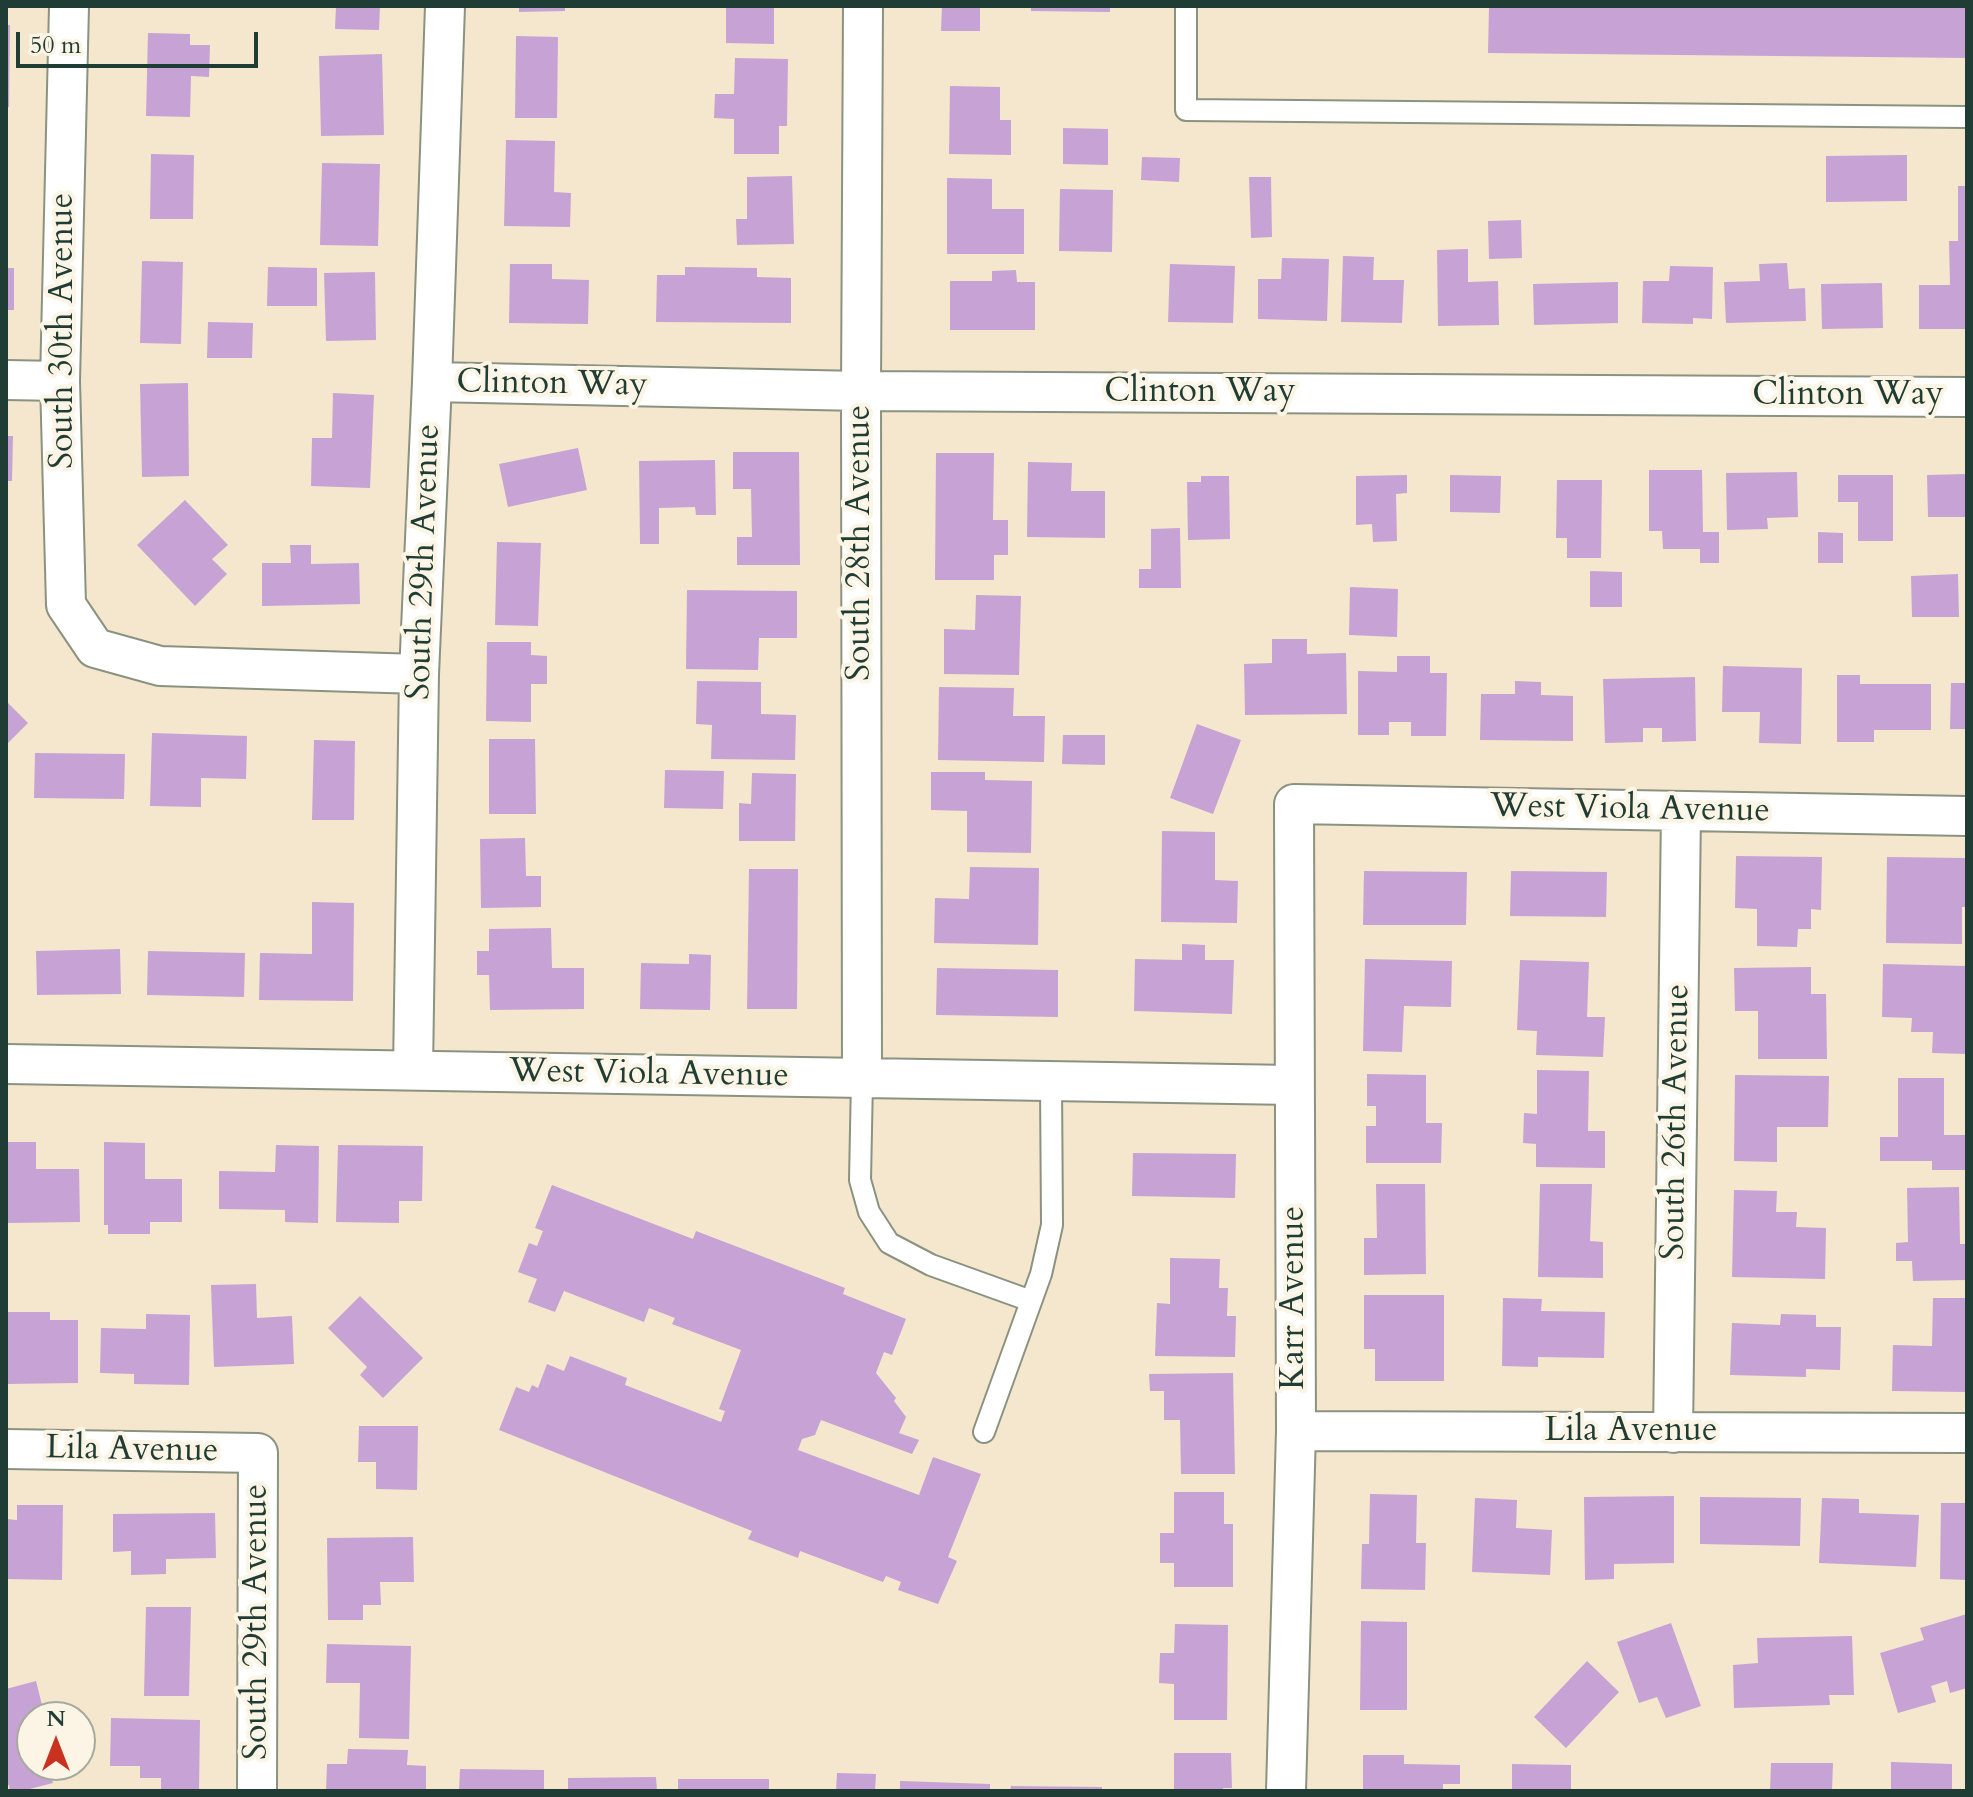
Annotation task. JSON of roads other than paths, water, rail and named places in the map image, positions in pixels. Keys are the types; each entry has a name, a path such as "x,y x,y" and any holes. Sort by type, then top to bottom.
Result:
{"street":[{"name":"South 30th Avenue","path":"69,6 60,381 66,605 95,648 160,666 419,674"},
{"name":"South 29th Avenue","path":"413,1070 419,674 445,6"},
{"name":"South 28th Avenue","path":"862,1080 863,6"},
{"path":"6,380 60,381"},
{"name":"Clinton Way","path":"432,382 861,391 1967,397"},
{"name":"West Viola Avenue","path":"1294,804 1967,816"},
{"name":"Karr Avenue","path":"1286,1791 1296,1431 1294,804"},
{"name":"South 26th Avenue","path":"1673,1433 1681,811"},
{"name":"West Viola Avenue","path":"6,1064 1293,1085"},
{"name":"Lila Avenue","path":"1296,1431 1967,1433"},
{"name":"Lila Avenue","path":"6,1449 258,1453"},
{"name":"South 29th Avenue","path":"257,1791 258,1453"}],"lane":[{"path":"1186,6 1186,110 1967,117"},
{"path":"862,1080 860,1180 869,1212 889,1243 931,1265 1031,1301"},
{"path":"984,1432 1041,1274 1052,1225 1051,1083"}]}
